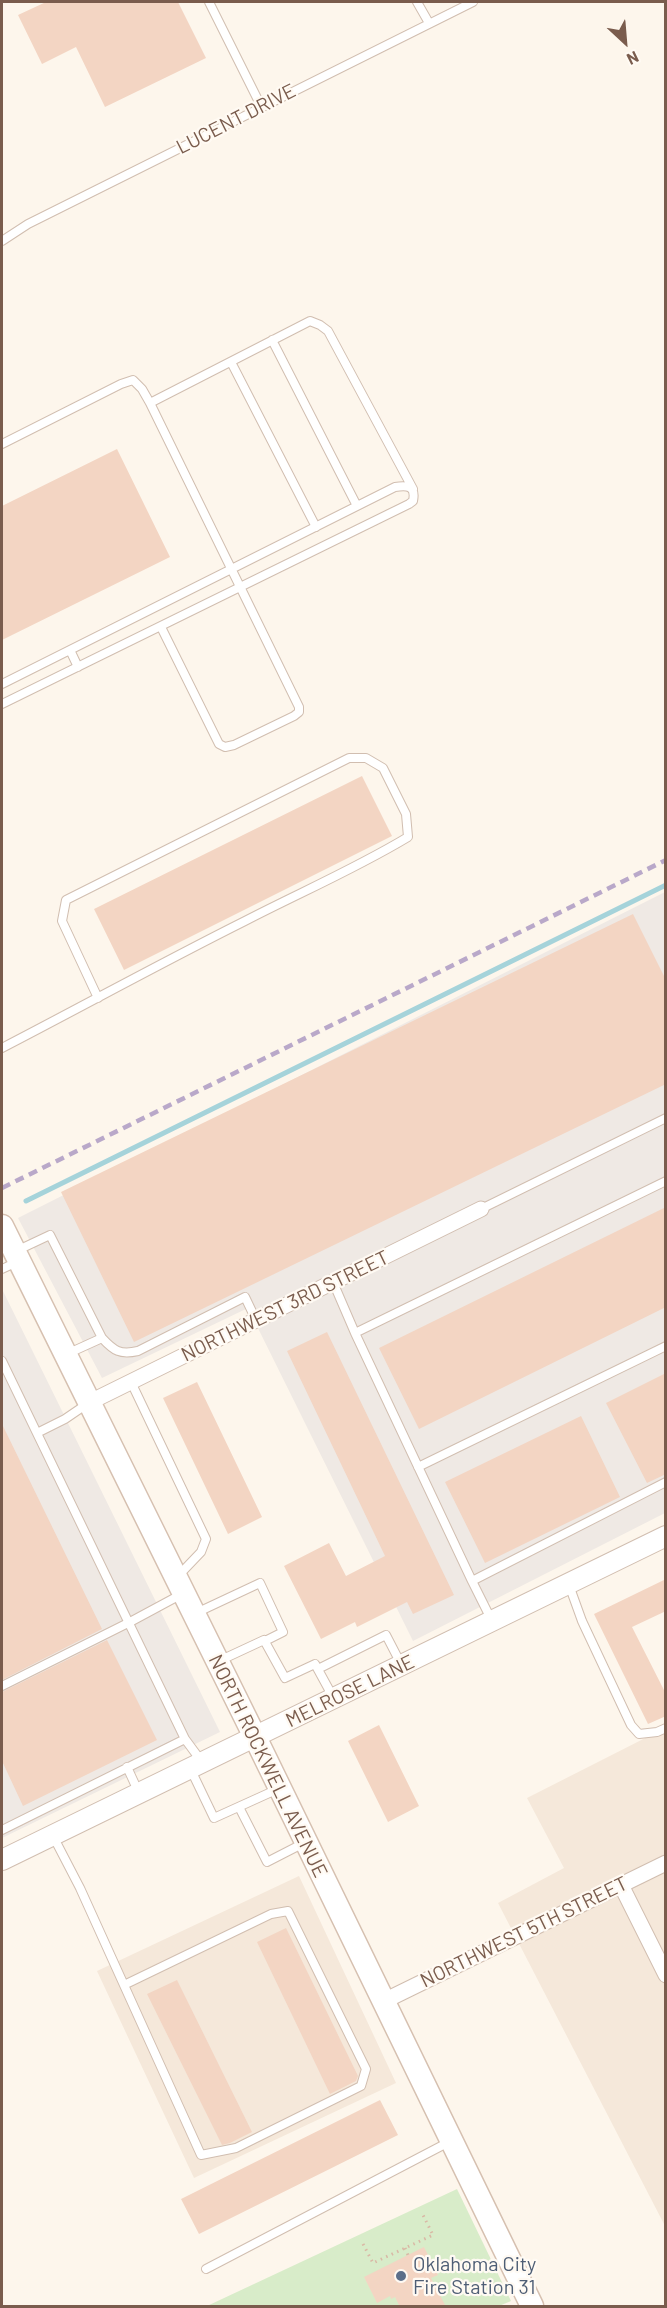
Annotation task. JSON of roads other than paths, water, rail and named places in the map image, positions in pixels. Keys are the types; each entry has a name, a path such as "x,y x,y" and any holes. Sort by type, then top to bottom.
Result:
{"main road":[{"name":"NORTH ROCKWELL AVENUE","path":"2,1226 11,1261 65,1355 255,1737 531,2307"}],"street":[{"name":"NORTHWEST 3RD STREET","path":"88,1403 481,1209"},
{"name":"MELROSE LANE","path":"2,1860 666,1536"},
{"name":"NORTHWEST 5TH STREET","path":"382,2001 666,1863"},
{"path":"621,1885 666,1976"}],"lane":[{"path":"208,2 261,106"},
{"path":"417,2 429,23"},
{"name":"LUCENT DRIVE","path":"2,241 28,224 473,2"},
{"path":"2,704 413,501 415,493 413,489 328,331 310,321 150,403"},
{"path":"272,340 357,506"},
{"path":"231,362 316,526"},
{"path":"2,444 133,380 138,384 150,403 299,707 299,712 234,745 225,747 219,744 161,627"},
{"path":"2,684 395,487 404,485 413,489"},
{"path":"70,650 78,667"},
{"path":"2,1048 98,998 246,920 372,859 408,837 406,814 383,768 366,758 349,758 66,900 62,921 98,998"},
{"path":"481,1209 666,1118"},
{"path":"355,1333 666,1181"},
{"path":"11,1261 50,1235 102,1338 115,1351 125,1354 138,1351 245,1297 256,1320"},
{"path":"333,1282 492,1622"},
{"path":"65,1355 102,1338"},
{"path":"418,1467 666,1346"},
{"path":"2,1362 185,1739 214,1818 279,1788"},
{"path":"2,1686 130,1623 179,1586 201,1552 206,1539 131,1382"},
{"path":"37,1433 65,1419 88,1403"},
{"path":"472,1581 666,1482"},
{"path":"193,1614 260,1583 283,1632 217,1661"},
{"path":"568,1584 582,1621 631,1725 639,1734 657,1732 666,1728"},
{"path":"318,1669 386,1635 402,1666"},
{"path":"265,1641 285,1678 315,1664 334,1699"},
{"path":"2,1830 185,1739"},
{"path":"127,1767 139,1793"},
{"path":"239,1807 267,1862 306,1842"},
{"path":"53,1835 80,1888 123,1985 201,2155 236,2148 361,2086 366,2070 288,1911 272,1914 123,1985"},
{"path":"206,2269 450,2141"}],"waterway":[{"path":"26,1201 666,885"}],"railway":[{"path":"2,1188 666,860"}],"place":[{"name":"Oklahoma City Fire Station 31","path":"401,2276"}]}
